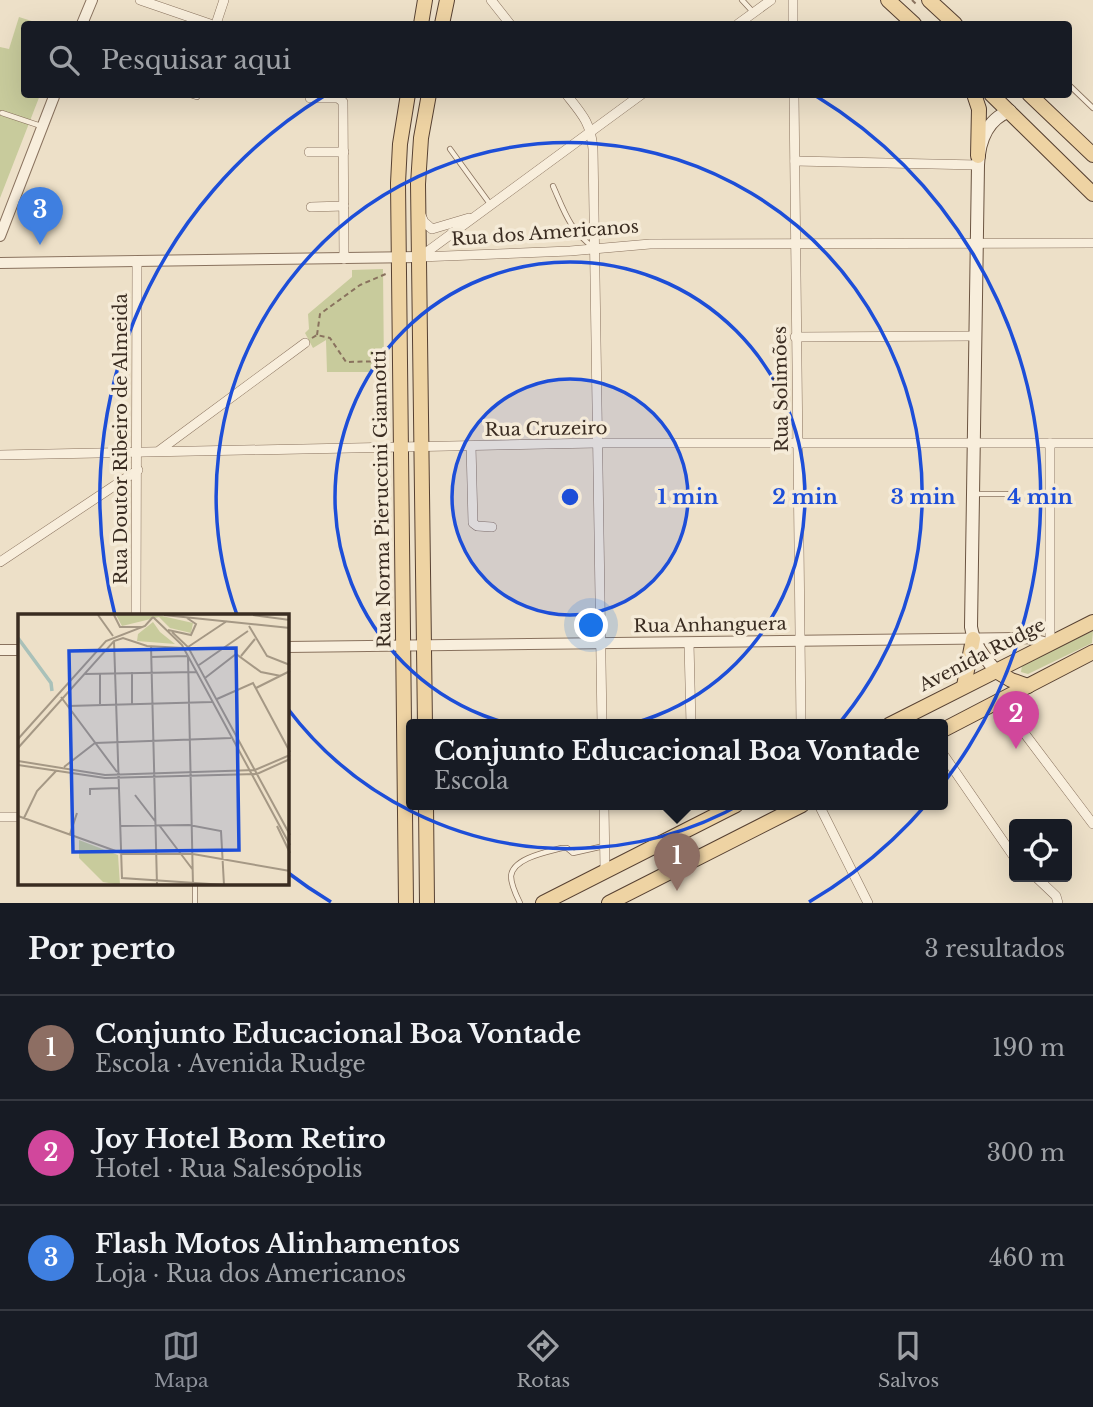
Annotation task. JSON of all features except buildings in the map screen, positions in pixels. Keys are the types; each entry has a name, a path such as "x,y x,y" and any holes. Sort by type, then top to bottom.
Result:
{"main road":[{"path":"422,21 425,0"},
{"path":"443,21 447,0"},
{"path":"888,0 911,21"},
{"path":"929,0 952,21"},
{"name":"Rua Norma Pieruccini Giannotti","path":"406,903 398,167 407,98"},
{"path":"425,719 419,206 421,138 428,98"},
{"path":"964,686 973,639 971,620 979,109 975,98"},
{"path":"995,98 1093,194"},
{"path":"1033,98 1093,155"},
{"path":"978,160 988,127 999,116 1010,111 1032,108 1058,130 1071,134"},
{"name":"Avenida Rudge","path":"901,719 1093,622"},
{"path":"973,639 996,671 1028,686"},
{"path":"948,727 1093,652"},
{"path":"426,810 427,903"},
{"path":"543,903 726,810"},
{"path":"609,903 792,810"}],"street":[{"path":"83,21 92,0"},
{"path":"140,0 201,21"},
{"path":"217,21 224,0"},
{"path":"491,0 508,21"},
{"path":"793,0 793,21"},
{"path":"742,21 771,1"},
{"path":"0,236 54,98"},
{"path":"310,98 338,98 342,101 344,259"},
{"path":"569,98 592,131 602,719"},
{"path":"419,257 637,98"},
{"name":"Rua Solimões","path":"794,98 802,719"},
{"path":"309,152 344,152"},
{"path":"795,161 978,160"},
{"path":"311,207 344,206"},
{"path":"419,206 424,222 432,229 471,218"},
{"name":"Rua dos Americanos","path":"0,263 419,257 650,244 1093,243"},
{"name":"Rua Doutor Ribeiro de Almeida","path":"136,614 137,262"},
{"path":"796,337 975,336"},
{"path":"160,450 305,343"},
{"name":"Rua Cruzeiro","path":"0,454 597,443 1093,443"},
{"path":"1049,443 1049,642"},
{"path":"471,446 473,523 477,526 492,527"},
{"path":"0,562 138,470"},
{"name":"Rua Anhanguera","path":"289,647 1035,638 1049,642"},
{"path":"689,643 691,719"},
{"path":"0,650 18,650"},
{"path":"1000,701 1093,824"},
{"path":"948,761 1009,850"},
{"path":"604,810 605,871"},
{"path":"822,810 868,903"},
{"path":"0,817 18,817"},
{"path":"1042,882 1052,891 1058,903"}],"lane":[{"path":"742,0 754,13"},
{"path":"1072,87 1093,108"},
{"path":"2,113 43,127"},
{"path":"450,149 491,204"},
{"path":"553,186 571,226 577,235 594,249"},
{"path":"973,494 1007,494"},
{"path":"520,903 511,875 519,863 562,848 573,853 605,846"}],"path":[{"path":"317,335 320,314 360,285 389,272"},
{"path":"305,343 317,335 330,338 346,362 391,360"}],"green space":[{"path":"19,17 32,21 21,21 21,98 39,98 0,198 0,47 9,49"},
{"path":"383,269 384,372 327,372 326,340 313,348 305,333 309,329 308,314 352,277 352,270"},
{"path":"1093,631 1092,643 1028,674 1021,672 1022,665"}],"place":[{"name":"Flash Motos Alinhamentos","path":"40,245"},
{"name":"Joy Hotel Bom Retiro","path":"1016,749"},
{"name":"Conjunto Educacional Boa Vontade","path":"677,891"}]}
